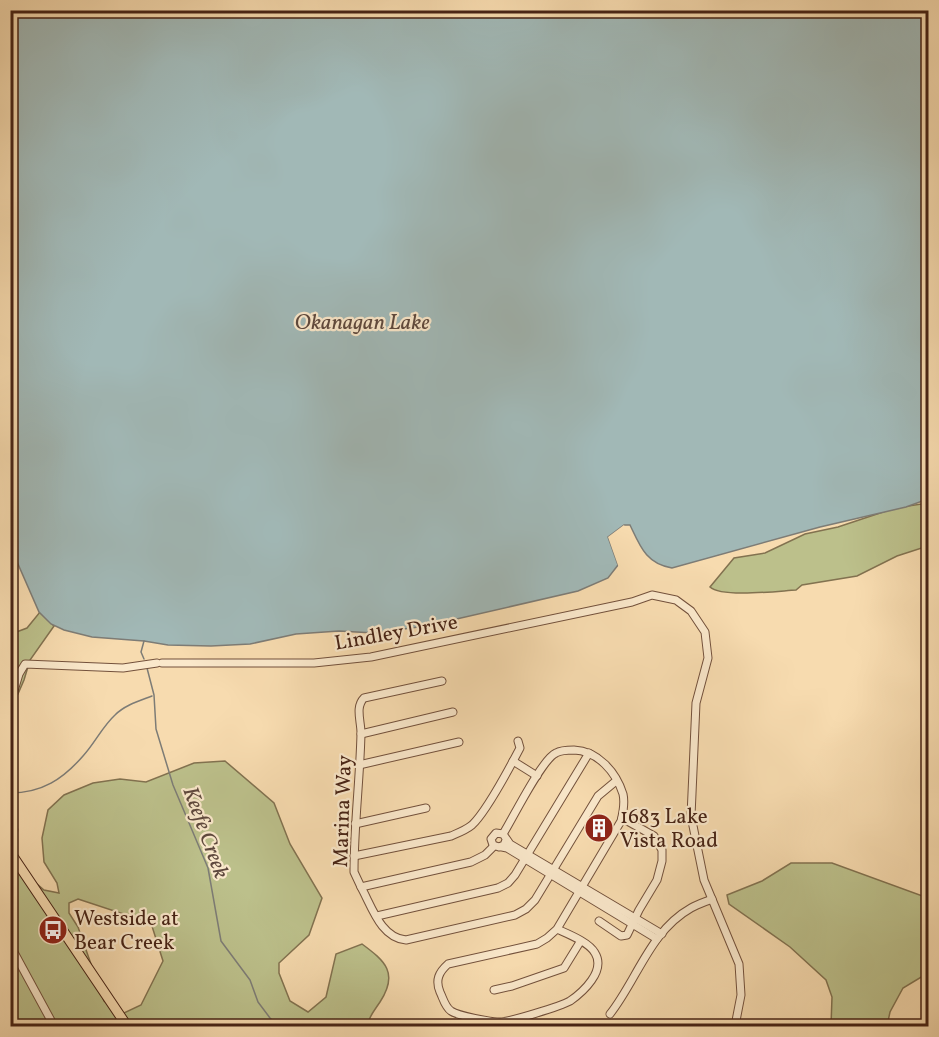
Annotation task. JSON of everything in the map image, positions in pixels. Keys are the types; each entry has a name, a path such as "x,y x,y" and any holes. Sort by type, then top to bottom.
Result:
{"main road":[{"path":"10,852 127,1026"},
{"path":"10,864 26,874"}],"street":[{"name":"Lindley Drive","path":"10,704 19,674 26,664 123,668 160,663 314,663 371,657 632,602 652,595 676,600 691,611 705,632 708,658 696,703 691,816 704,880 739,964 741,995 735,1026"},
{"name":"Marina Way","path":"442,681 364,698 360,701 358,710 361,718 361,734 354,872 361,887 471,862 486,855 501,842 537,776 549,759 556,753 583,750 589,753"},
{"path":"361,734 453,712"},
{"path":"354,856 451,836 464,831 478,818 513,761 520,748 518,741"},
{"path":"359,765 459,742"},
{"path":"377,916 498,888 508,883 589,753 606,765 616,781 623,795 622,818 557,929 547,938 537,944 448,964 441,969 438,976 438,987 450,1010 456,1014 501,1022 564,1004 583,990 595,976 599,962 596,954 591,948 557,929"},
{"path":"513,761 537,776"},
{"path":"361,887 388,934 397,939 406,940 515,915 535,900 598,796 616,781"},
{"path":"355,824 426,808"},
{"path":"599,921 621,936 627,935 661,872 662,850 654,836 622,818"},
{"path":"10,825 14,830 10,838"},
{"path":"501,842 660,936"},
{"path":"610,1014 629,988 636,972 660,936 690,908 712,899"},
{"path":"494,990 564,968 580,942"},
{"path":"10,945 54,1026"}],"green space":[{"path":"928,503 928,546 897,556 857,576 802,585 796,590 777,592 738,593 710,587 734,558 765,553 805,534 838,527 895,508"},
{"path":"40,612 54,626 30,660 11,710 11,634 27,628"},
{"path":"225,761 274,803 290,844 322,898 309,935 279,963 279,973 290,1001 308,1012 326,997 336,954 362,944 383,962 389,975 386,992 370,1016 367,1026 10,1025 10,861 44,890 59,893 57,883 44,862 42,838 48,810 64,795 93,783 120,779 146,782 194,763","holes":["78,899 151,923 163,961 141,1005 122,1014 104,1001 78,927 69,913 69,903"]},
{"path":"791,863 832,863 928,898 928,973 903,988 890,1012 887,1026 831,1026 832,997 826,980 790,947 729,904 727,895 762,881"}],"water":[{"name":"Okanagan Lake","path":"11,11 928,11 928,499 906,507 820,527 672,568 656,563 650,558 641,547 630,525 624,525 608,537 618,565 608,578 578,591 426,626 374,633 339,631 296,634 250,644 211,646 168,645 92,637 51,624 39,612 11,548"}],"pier":[{"path":"624,525 625,528 611,538 621,565 619,568 608,537"}],"waterway":[{"name":"Keefe Creek","path":"144,641 141,652 144,659"},
{"name":"Keefe Creek","path":"147,668 154,695 156,729 173,785 208,868 221,941 250,980 258,1002 279,1026"},
{"path":"10,793 32,790 60,778 83,756 110,720 132,704 152,696"}],"place":[{"name":"1683 Lake Vista Road","path":"599,828"},
{"name":"Westside at Bear Creek","path":"53,930"}]}
